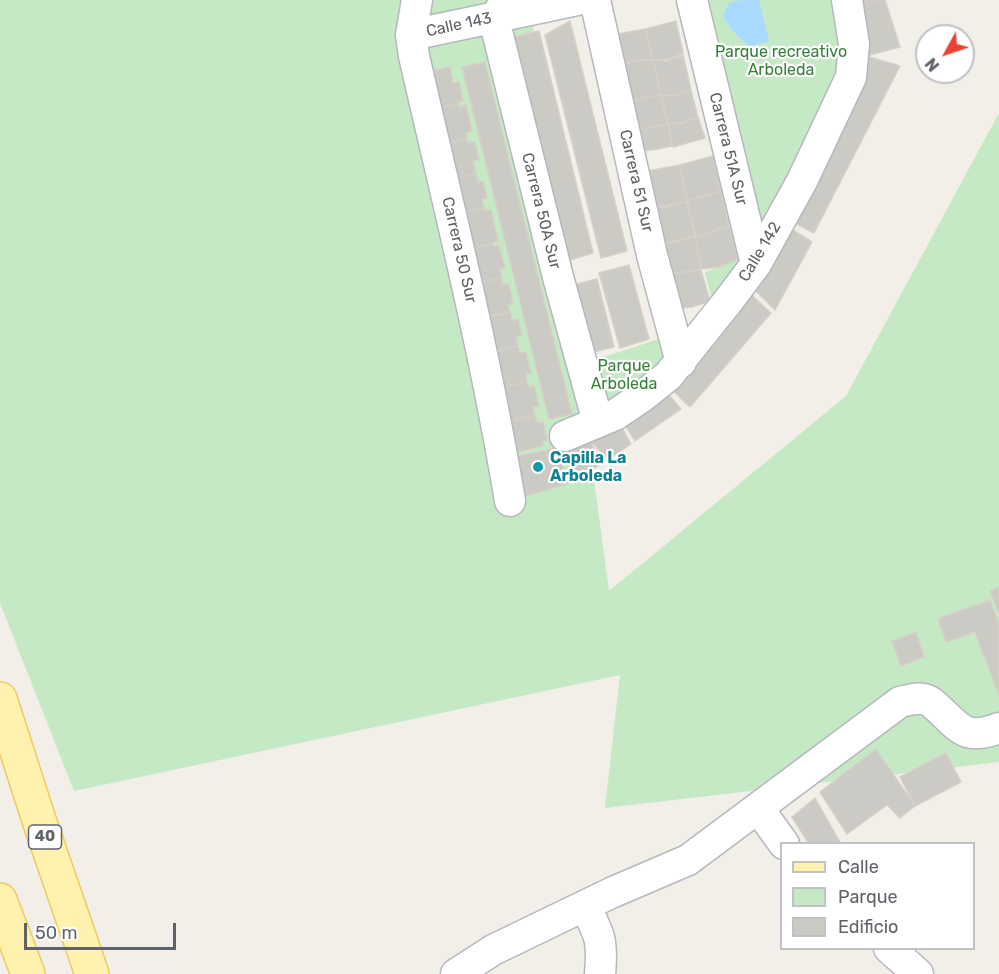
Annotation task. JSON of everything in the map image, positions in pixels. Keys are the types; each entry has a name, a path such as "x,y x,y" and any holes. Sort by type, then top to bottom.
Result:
{"main road":[{"name":"40","path":"0,699 92,974"},
{"path":"0,900 28,974"}],"street":[{"name":"Carrera 50 Sur","path":"417,0 411,35 414,56 472,305 510,501"},
{"name":"Calle 143","path":"411,35 501,8 578,0"},
{"name":"Carrera 51 Sur","path":"595,0 652,255 681,362"},
{"name":"Carrera 51A Sur","path":"692,0 756,264"},
{"name":"Calle 142","path":"565,436 615,415 668,376 756,264 802,181 851,77 854,44 847,0"},
{"name":"Carrera 50A Sur","path":"501,8 495,23 558,277 598,422"},
{"path":"456,974 493,950 688,860 900,702 913,698 929,701 962,731 986,733 999,728"},
{"path":"758,808 783,842"},
{"path":"585,906 602,945 600,974"},
{"path":"891,950 918,974"}],"green space":[{"path":"0,0 581,0 531,12 609,591 846,396 999,113 999,762 605,808 620,675 74,791 0,603"},
{"name":"Parque recreativo Arboleda","path":"703,0 835,0 841,49 841,86 774,225 756,221"},
{"path":"750,255 714,309 705,272"},
{"name":"Parque Arboleda","path":"668,336 671,361 605,406 594,360"}],"water":[{"path":"759,0 769,41 749,47 732,30 723,16 729,3"}],"building":[{"path":"852,0 885,0 900,47 866,56"},
{"path":"570,21 627,251 601,258 545,35"},
{"path":"676,21 683,53 669,59 653,60 645,29"},
{"path":"645,29 653,59 634,61 624,65 618,34"},
{"path":"539,31 593,253 567,261 509,38"},
{"path":"683,55 691,90 674,96 661,95 653,60 667,61"},
{"path":"866,56 900,66 814,233 789,220"},
{"path":"653,60 661,95 631,101 624,65 634,61"},
{"path":"485,62 572,414 549,419 462,67"},
{"path":"450,67 453,83 459,82 463,101 458,102 459,104 438,108 429,71"},
{"path":"691,90 698,118 668,124 661,95 674,96"},
{"path":"661,95 667,124 636,130 631,101"},
{"path":"459,104 459,107 466,105 472,131 466,133 467,139 446,144 438,108"},
{"path":"698,117 705,138 673,147 668,124 682,123"},
{"path":"668,124 672,146 642,151 636,130"},
{"path":"467,139 468,143 475,142 479,160 473,161 476,174 453,179 446,144"},
{"path":"713,156 721,191 687,201 680,165"},
{"path":"680,165 687,201 656,208 647,171"},
{"path":"476,174 478,182 483,181 487,198 482,199 484,208 461,213 453,179"},
{"path":"721,191 729,226 695,237 687,201"},
{"path":"686,202 696,235 680,241 664,243 656,208"},
{"path":"484,208 485,211 491,210 498,241 469,249 461,213"},
{"path":"785,225 812,242 775,310 752,287"},
{"path":"729,226 738,259 720,267 701,269 695,237"},
{"path":"695,237 701,269 671,274 664,243"},
{"path":"493,244 494,246 499,245 505,268 500,269 502,278 476,283 469,249"},
{"path":"629,265 649,339 620,348 599,273"},
{"path":"701,270 710,301 680,308 671,274"},
{"path":"502,278 503,285 509,284 513,304 508,305 510,312 485,317 476,283"},
{"path":"597,279 614,347 585,354 568,286"},
{"path":"745,289 771,313 690,407 668,386"},
{"path":"510,312 512,320 518,319 522,335 516,336 518,346 494,352 485,317"},
{"path":"518,346 520,353 526,352 531,373 526,374 527,382 502,387 494,352"},
{"path":"527,382 529,388 534,386 539,406 533,407 535,415 510,421 502,387"},
{"path":"662,387 681,409 635,441 620,417"},
{"path":"535,415 537,423 543,422 547,440 542,442 543,446 518,452 510,421"},
{"path":"617,419 631,444 608,460 589,439"},
{"path":"588,436 601,464 575,479 560,451"},
{"name":"Capilla La Arboleda","path":"559,448 567,484 516,499 510,457"},
{"path":"999,587 999,614 990,591"},
{"path":"990,600 999,625 999,695 975,632 946,642 938,619"},
{"path":"916,632 924,657 901,666 892,641"},
{"path":"876,749 915,806 900,818 887,805 847,834 820,792"},
{"path":"946,753 961,782 915,806 900,777"},
{"path":"815,798 840,842 808,842 792,817"}],"place":[{"name":"Capilla La Arboleda","path":"538,467"}]}
